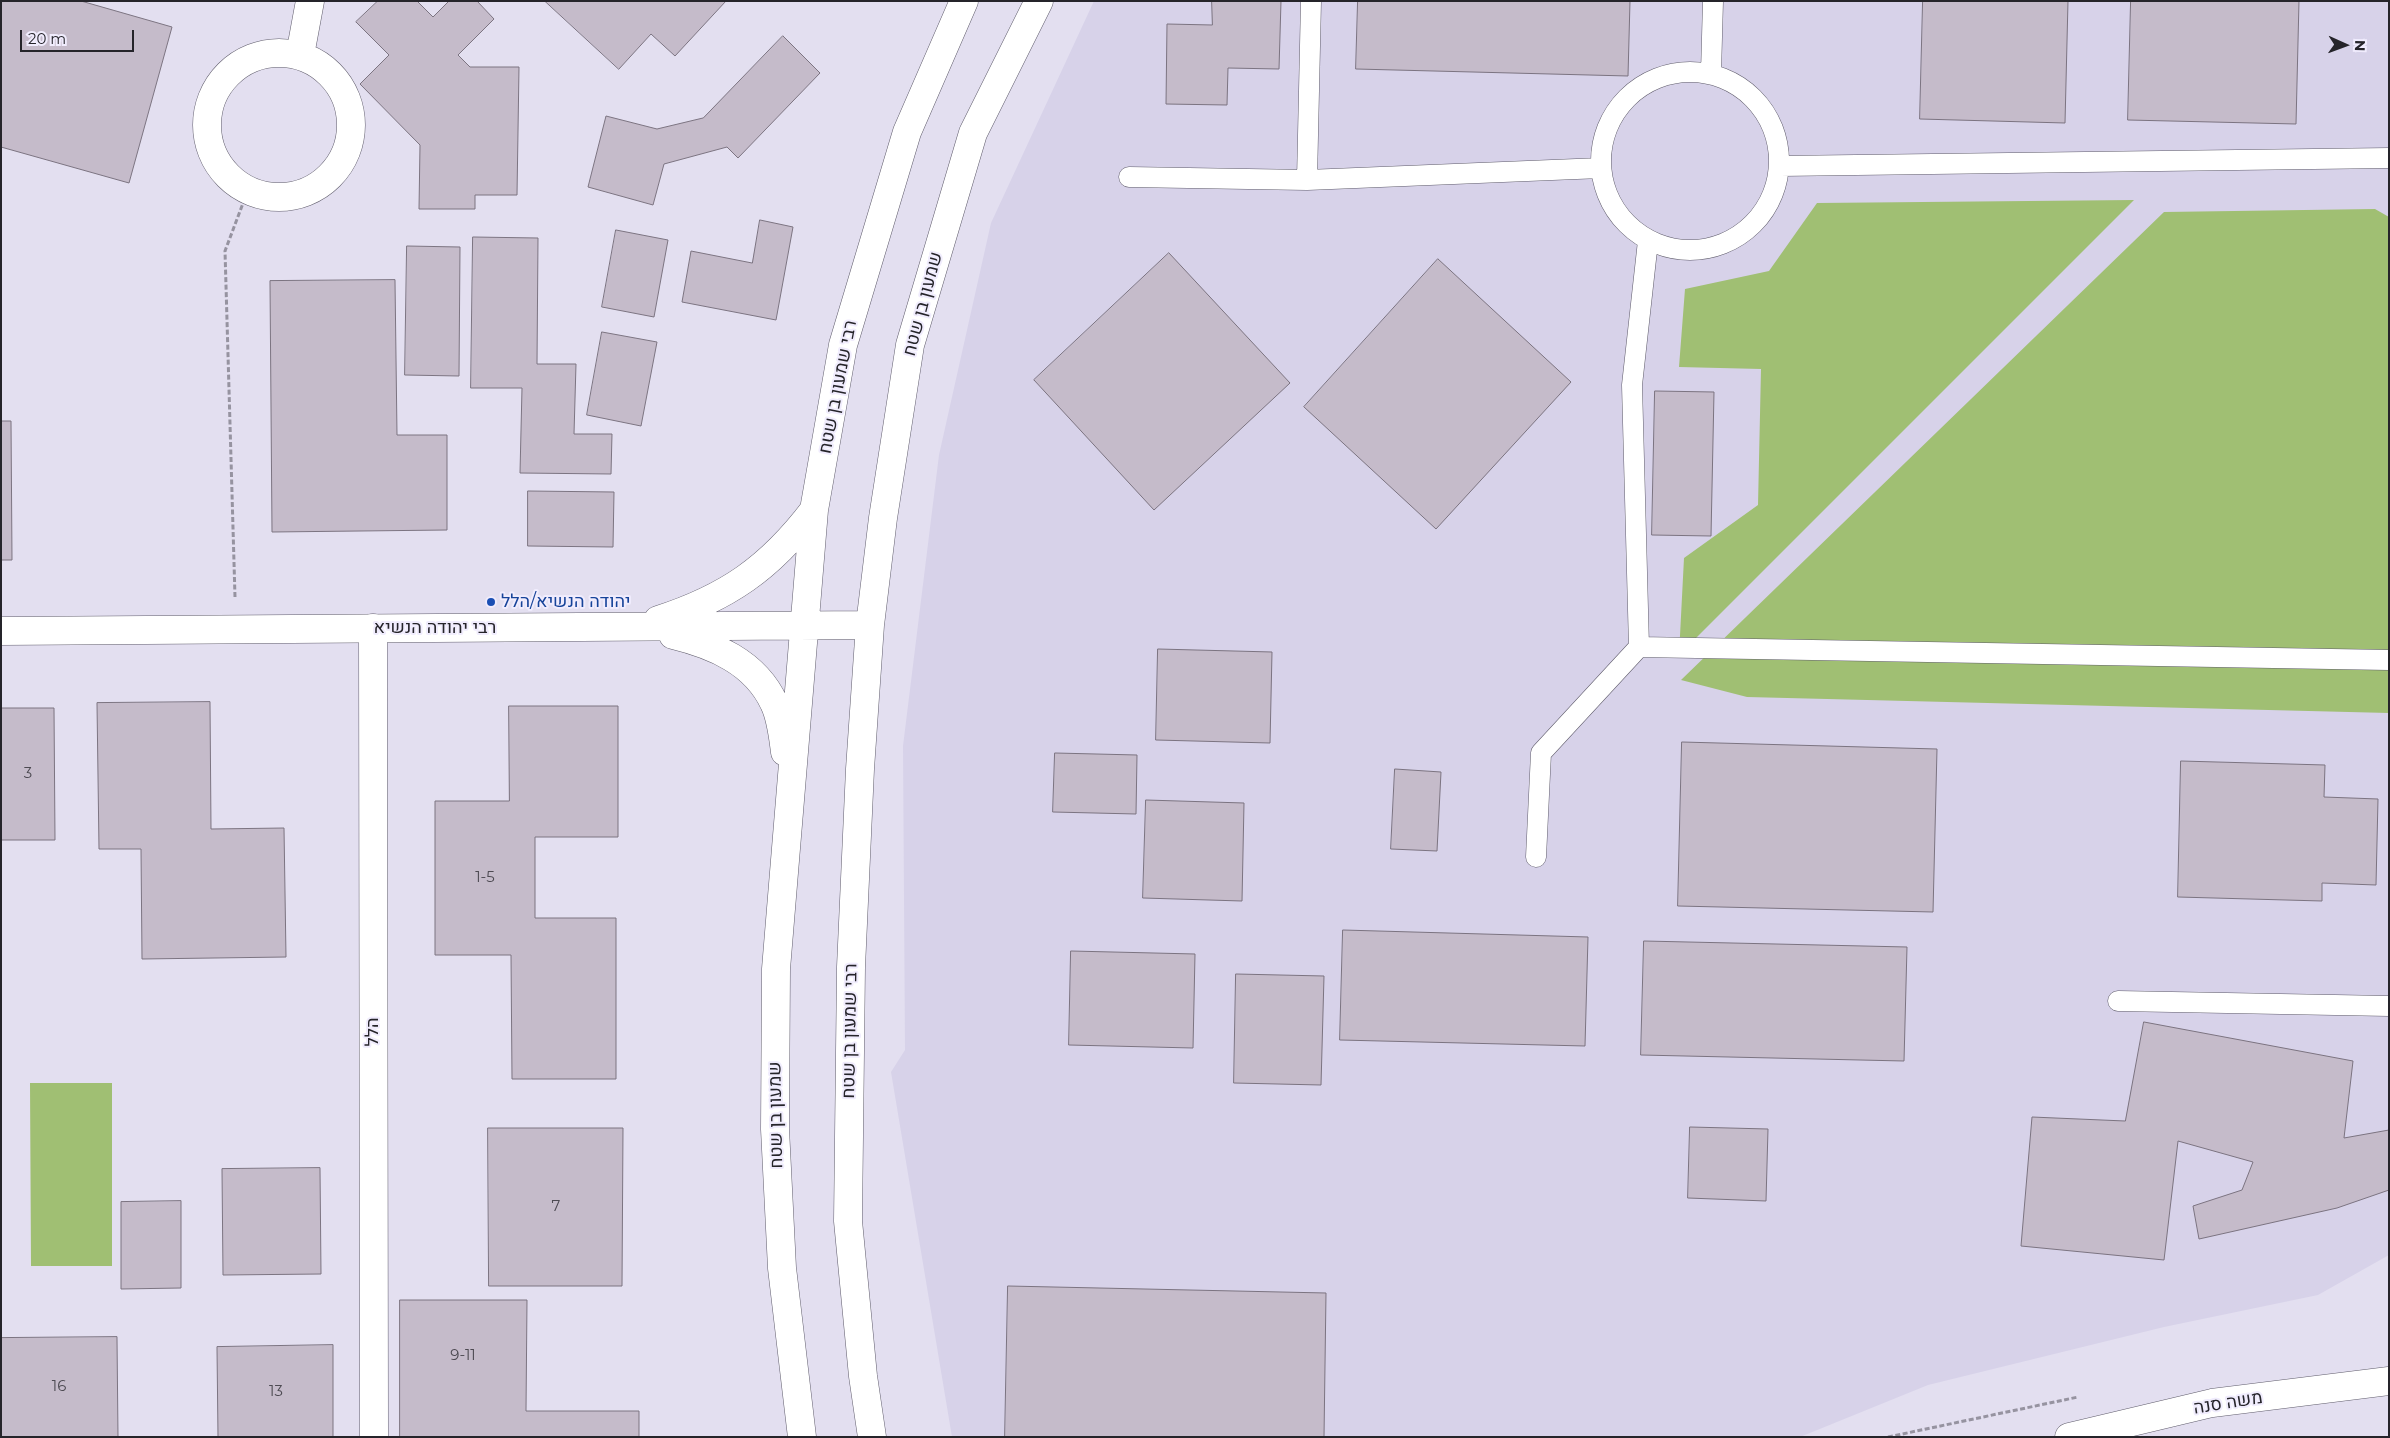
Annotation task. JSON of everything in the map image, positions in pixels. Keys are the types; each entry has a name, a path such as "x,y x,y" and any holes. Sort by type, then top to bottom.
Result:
{"street":[{"path":"300,56 310,1"},
{"name":"רבי שמעון בן שטח","path":"791,792 814,510 844,345 907,132 964,1"},
{"name":"שמעון בן שטח","path":"870,624 883,518 910,345 973,133 1039,1"},
{"path":"275,53 300,56 320,65 337,82 347,101 352,124 348,147 338,167 322,184 302,194 280,198 257,194 248,190 235,183 218,164 209,141 208,116 215,92 230,72 251,59 275,53"},
{"path":"635,626 706,602 740,582 770,561 792,539 814,510"},
{"name":"רבי שמעון בן שטח","path":"870,624 860,769 851,967 848,1221 863,1376 872,1437"},
{"name":"רבי יהודה הנשיא","path":"1,631 870,624"},
{"path":"635,626 708,645 735,658 757,677 775,703 783,736 791,792"},
{"name":"הלל","path":"373,628 374,1437"},
{"name":"שמעון בן שטח","path":"791,792 776,969 775,1129 782,1268 802,1437"},
{"name":"משה סנה","path":"2069,1437 2212,1403 2389,1381"}],"lane":[{"path":"1307,180 1311,1"},
{"path":"1711,74 1713,1"},
{"path":"1683,71 1711,74 1739,86 1762,107 1776,135 1780,166 1773,196 1757,221 1734,240 1706,250 1686,251 1676,251 1648,241 1624,222 1607,197 1601,168 1603,140 1614,114 1632,92 1656,78 1683,71"},
{"path":"1780,166 2389,158"},
{"path":"1129,177 1307,180 1601,168"},
{"path":"1536,856 1541,753 1639,646 1632,385 1648,241"},
{"path":"1639,646 2389,660"},
{"path":"2118,1002 2389,1006"}],"path":[{"path":"236,629 225,251 248,190"}],"shaded area":[{"path":"1094,1 2389,1 2389,1255 2318,1295 2164,1327 1928,1385 1800,1437 952,1437 891,1072 905,1050 903,746 939,455 991,223"}],"green space":[{"path":"2134,200 1679,655 1684,558 1758,505 1761,369 1679,367 1685,289 1769,271 1817,203"},
{"path":"2375,209 2389,217 2389,713 1747,697 1681,680 2164,212"},
{"path":"30,1083 112,1083 112,1266 31,1266"}],"building":[{"path":"1,1 81,1 172,27 129,183 1,147"},
{"path":"378,1 417,1 433,17 449,1 477,1 494,19 458,55 470,67 519,67 517,195 475,195 475,209 419,209 420,145 360,84 389,55 356,22"},
{"path":"545,1 726,1 675,56 651,34 619,69"},
{"path":"1212,1 1281,1 1279,69 1228,68 1227,105 1166,104 1167,24 1212,25"},
{"path":"1358,1 1630,1 1628,76 1356,69"},
{"path":"1923,1 2068,1 2065,123 1920,119"},
{"path":"2131,1 2299,1 2296,124 2128,120"},
{"path":"783,36 820,73 738,158 727,147 664,164 653,205 588,187 606,116 657,129 703,118"},
{"path":"760,220 793,227 776,320 682,302 691,251 752,263"},
{"path":"616,230 668,240 654,317 602,307"},
{"path":"473,237 538,238 537,364 576,364 574,434 612,434 611,474 520,473 522,388 471,388"},
{"path":"407,246 460,247 459,376 405,375"},
{"path":"1169,253 1290,383 1154,510 1034,380"},
{"path":"1438,259 1571,382 1436,529 1304,407"},
{"path":"395,280 397,435 447,435 447,530 272,532 270,281"},
{"path":"602,332 657,342 641,426 587,415"},
{"path":"1655,391 1714,392 1711,536 1652,535"},
{"path":"1,421 11,421 12,560 1,560"},
{"path":"528,491 614,492 613,547 528,546"},
{"path":"1158,649 1272,652 1270,743 1156,740"},
{"path":"210,702 211,829 284,828 286,957 142,959 141,849 99,849 97,703"},
{"path":"509,706 618,706 618,837 535,837 535,918 616,918 616,1079 512,1079 511,955 435,955 435,801 509,801"},
{"path":"1,708 54,708 55,840 1,840"},
{"path":"1682,742 1937,749 1933,912 1678,906"},
{"path":"1055,753 1137,755 1136,814 1053,812"},
{"path":"2181,761 2325,765 2324,797 2378,799 2376,885 2322,883 2322,901 2178,897"},
{"path":"1395,769 1441,772 1437,851 1391,849"},
{"path":"1146,800 1244,803 1242,901 1143,898"},
{"path":"1343,930 1588,937 1585,1046 1340,1040"},
{"path":"1644,941 1907,947 1904,1061 1641,1055"},
{"path":"1071,951 1195,954 1193,1048 1069,1045"},
{"path":"1236,974 1324,976 1321,1085 1234,1083"},
{"path":"2144,1022 2353,1061 2344,1138 2389,1130 2389,1190 2337,1208 2199,1239 2193,1206 2242,1190 2253,1162 2178,1141 2164,1260 2021,1246 2032,1117 2125,1121"},
{"path":"1690,1127 1768,1129 1766,1201 1688,1198"},
{"path":"488,1128 623,1128 622,1286 489,1286"},
{"path":"320,1168 321,1274 223,1275 222,1169"},
{"path":"181,1201 181,1288 121,1289 121,1202"},
{"path":"1008,1286 1326,1293 1324,1437 1005,1437"},
{"path":"400,1300 527,1300 526,1411 639,1411 639,1437 400,1437"},
{"path":"117,1337 118,1437 1,1437 1,1338"},
{"path":"333,1345 333,1437 218,1437 217,1347"}],"place":[{"name":"יהודה הנשיא/הלל","path":"491,602"}]}
